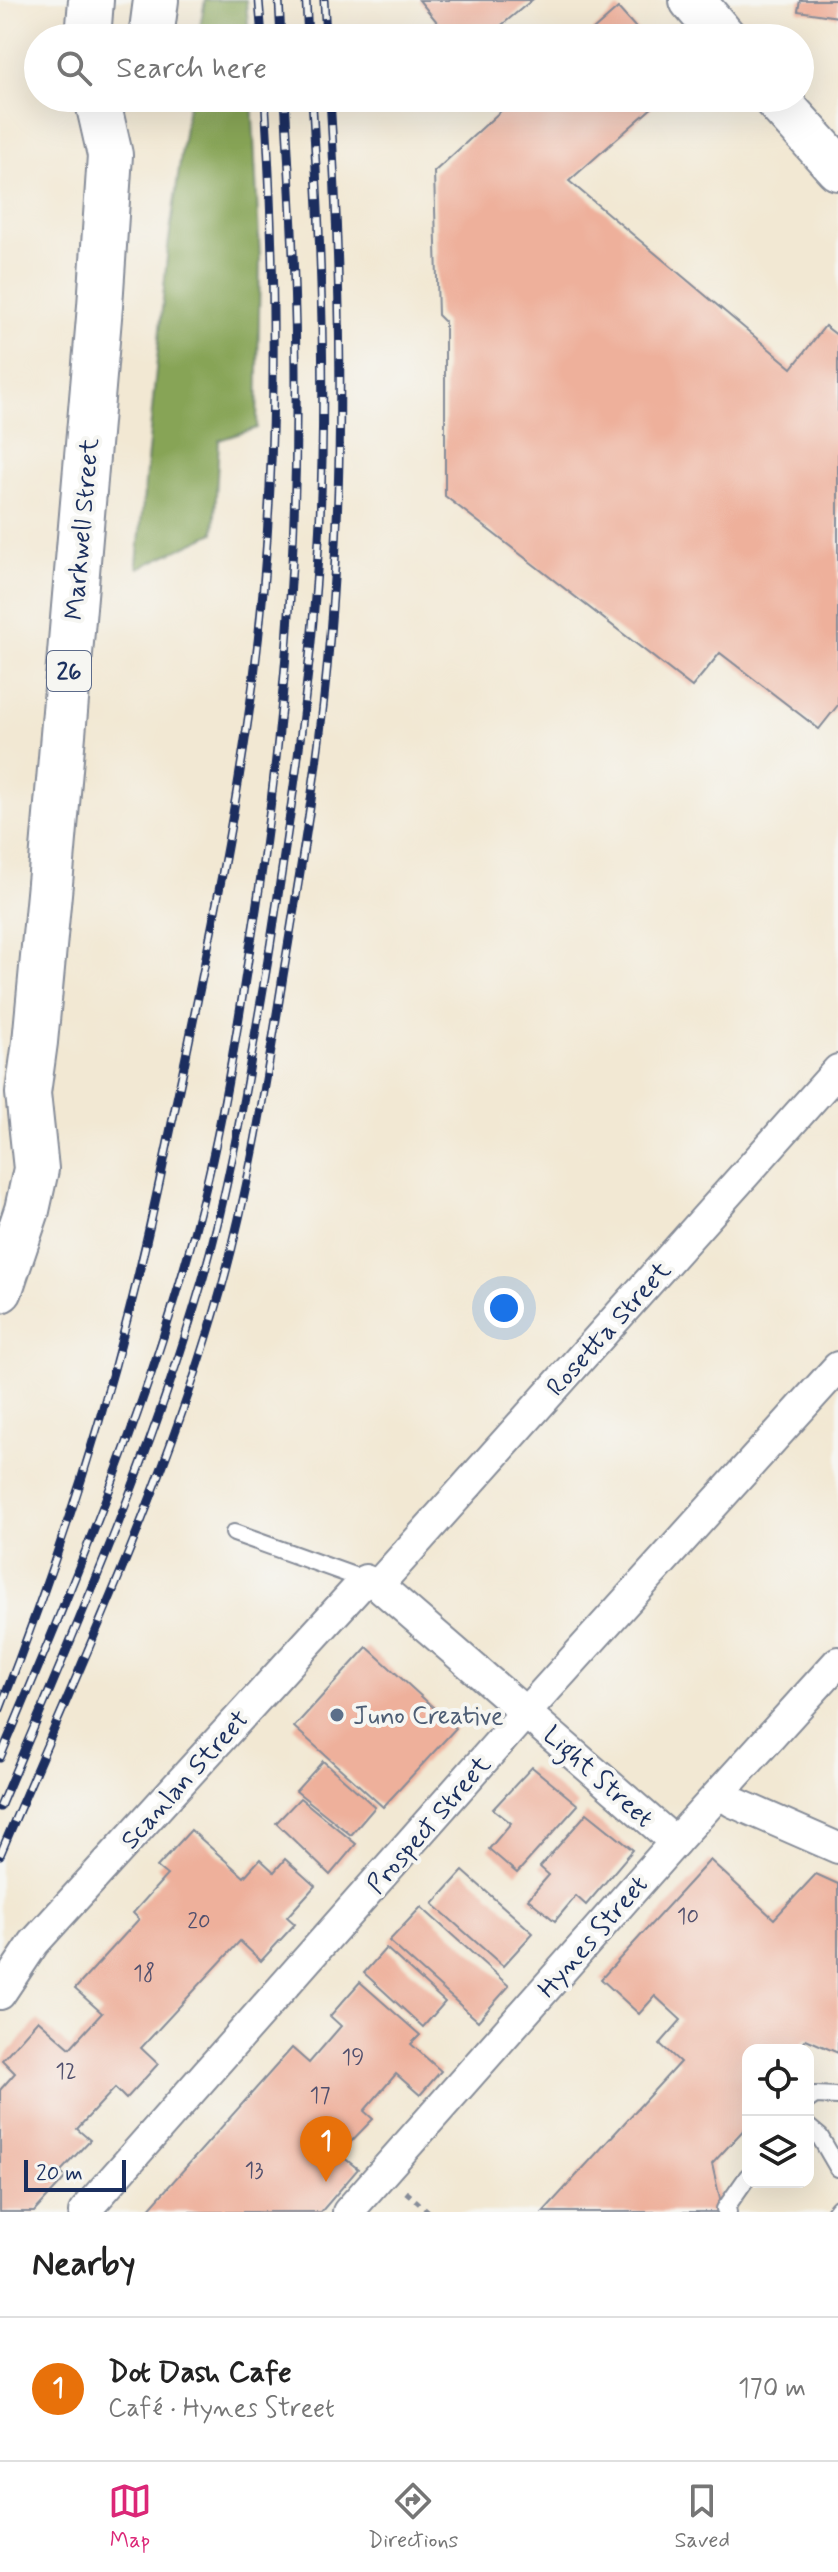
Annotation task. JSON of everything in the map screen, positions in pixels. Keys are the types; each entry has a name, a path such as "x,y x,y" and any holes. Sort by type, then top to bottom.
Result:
{"main road":[{"path":"89,24 91,0"},
{"path":"153,24 156,0"},
{"path":"692,0 712,24"},
{"name":"Markwell Street","path":"0,1290 27,1210 36,1169 28,1093 86,480 110,155 100,112"},
{"name":"Markwell Street","path":"110,155 127,112"},
{"path":"788,112 838,168"},
{"name":"Markwell Street","path":"0,1148 28,1093"}],"street":[{"name":"Rosetta Street","path":"372,1583 838,1070"},
{"name":"Prospect Street","path":"84,2212 526,1712 838,1367"},
{"name":"Light Street","path":"372,1583 675,1842"},
{"name":"Scanlan Street","path":"0,1994 34,1943 372,1583"},
{"name":"Hynes Street","path":"348,2212 838,1662"},
{"path":"720,1793 733,1802 838,1848"}],"lane":[{"path":"234,1533 372,1583"},
{"path":"814,2096 838,2096"},
{"path":"814,2132 838,2168"},
{"path":"728,2212 725,2209 742,2185"}],"green space":[{"path":"205,0 246,0 248,24 201,24"},
{"path":"187,112 253,112 260,259 257,428 219,440 214,533 139,568 137,564 168,247"}],"building":[{"path":"419,0 532,0 503,24 439,24"},
{"path":"800,0 838,0 838,17 798,11"},
{"path":"618,8 632,24 600,24"},
{"path":"500,112 647,112 569,181 792,368 825,326 838,336 838,705 819,729 720,653 692,687 445,496 445,322 438,315 434,172"},
{"path":"367,1647 456,1728 383,1807 294,1727"},
{"path":"323,1761 375,1807 351,1835 296,1791"},
{"path":"532,1767 578,1805 517,1873 489,1849 511,1823 493,1809"},
{"path":"300,1798 356,1844 330,1875 276,1823"},
{"path":"587,1813 633,1850 586,1905 576,1896 555,1921 528,1899 549,1875 540,1867"},
{"path":"191,1830 244,1877 260,1859 274,1872 285,1859 315,1886 287,1917 295,1924 261,1961 240,1941 141,2048 158,2064 126,2099 115,2088 77,2129 90,2140 60,2172 66,2177 34,2212 0,2212 0,2090 15,2073 2,2060 38,2020 70,2048 102,2013 75,1989 139,1919 133,1913 167,1875 157,1867"},
{"path":"710,1860 774,1919 816,1874 838,1884 838,2053 806,2039 801,2044 742,2044 742,2132 712,2164 723,2212 543,2212 680,2062 660,2044 681,2020 655,1996 639,2014 601,1979"},
{"path":"463,1871 533,1933 503,1966 433,1904"},
{"path":"421,1907 509,1986 478,2021 389,1941"},
{"path":"386,1948 445,2002 423,2027 364,1973"},
{"path":"360,1982 420,2035 411,2044 441,2071 420,2095 396,2074 364,2111 373,2119 339,2154 358,2169 321,2212 146,2212 292,2048 309,2063 341,2026 330,2016"}],"railway":[{"path":"259,0 261,24"},
{"path":"279,0 280,24"},
{"path":"306,0 307,24"},
{"path":"324,0 325,24"},
{"path":"0,1709 70,1515 128,1316 184,1066 239,780 261,611 271,465 272,245 266,112"},
{"path":"0,1758 116,1472 166,1327 208,1178 235,1042 268,824 283,688 293,551 296,335 286,112"},
{"path":"0,1807 104,1559 175,1369 218,1220 245,1090 299,750 319,539 323,429 322,318 313,112"},
{"path":"0,1855 168,1452 226,1273 254,1146 322,720 335,567 340,366 331,112"}],"place":[{"name":"Juno Creative","path":"337,1715"},
{"name":"Dot Dash Cafe","path":"326,2182"}]}
